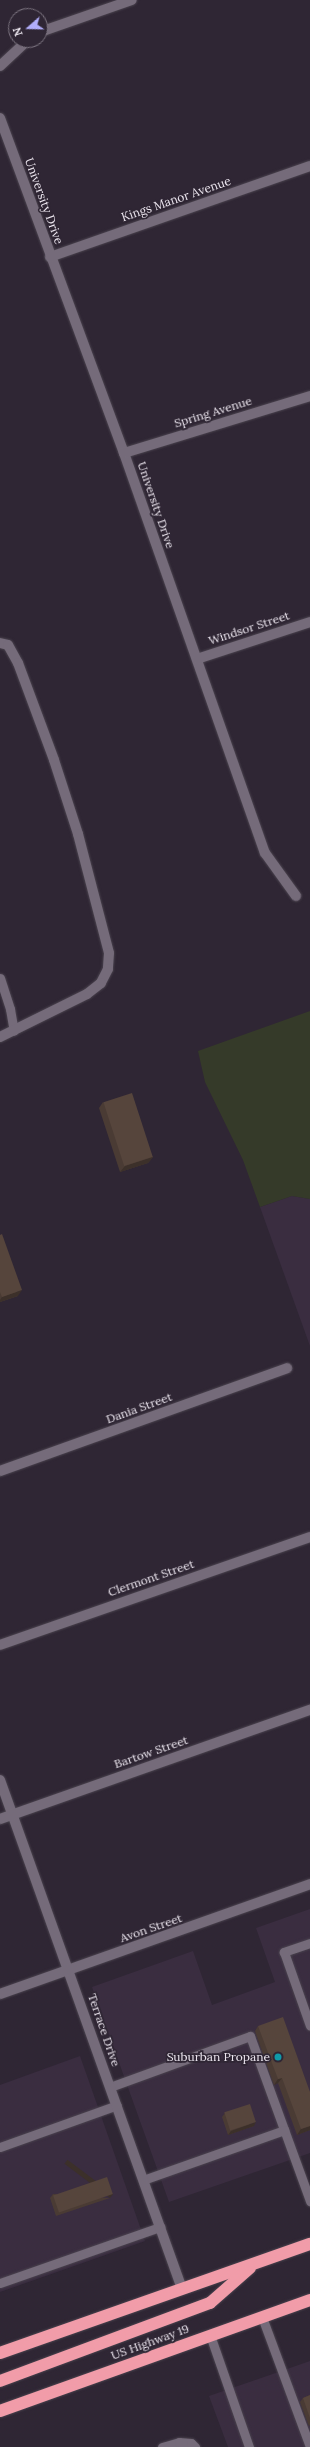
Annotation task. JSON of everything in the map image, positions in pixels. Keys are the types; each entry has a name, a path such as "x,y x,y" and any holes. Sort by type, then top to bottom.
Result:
{"highway":[{"path":"0,2353 310,2244"},
{"path":"0,2381 210,2303 256,2263"},
{"path":"286,2308 310,2293"},
{"name":"US Highway 19","path":"0,2412 310,2300"}],"street":[{"path":"48,29 132,0"},
{"path":"0,66 19,48"},
{"name":"University Drive","path":"0,118 50,257 124,453 265,853 296,896"},
{"name":"Kings Manor Avenue","path":"50,257 310,166"},
{"name":"Spring Avenue","path":"124,453 310,396"},
{"name":"Windsor Street","path":"197,659 310,622"},
{"path":"0,643 8,645 18,663 54,760 78,834 109,953 108,969 101,983 86,994 0,1037"},
{"name":"Dania Street","path":"0,1472 287,1368"},
{"name":"Clermont Street","path":"0,1645 310,1537"},
{"name":"Bartow Street","path":"0,1819 310,1710"},
{"name":"Terrace Drive","path":"0,1780 182,2289"},
{"name":"Avon Street","path":"0,1994 310,1884"}],"lane":[{"path":"0,978 10,1010 14,1031"},
{"path":"310,1943 284,1952 310,2026"},
{"path":"110,2087 250,2036 310,2201"},
{"path":"0,2148 117,2106"},
{"path":"143,2180 284,2130"},
{"path":"0,2283 160,2227"},
{"path":"262,2317 310,2447"},
{"path":"210,2335 250,2447"},
{"path":"162,2447 179,2442 191,2443 195,2447"}],"shaded area":[{"path":"292,1196 310,1199 310,1346 260,1207"},
{"path":"310,1909 310,2153 169,2202 92,1987 193,1951 212,2005 275,1982 256,1928"},
{"path":"80,2056 145,2241 0,2292 0,2085"},
{"path":"310,2361 310,2447 228,2447 209,2396"}],"green space":[{"path":"310,1011 310,1199 292,1196 260,1207 243,1160 205,1082 198,1051"}],"building":[{"path":"132,1093 153,1157 124,1166 103,1102"},
{"path":"2,1234 22,1290 2,1297 0,1292 0,1235"},
{"name":"Suburban Propane","path":"283,2017 310,2092 310,2126 301,2129 282,2078 278,2079 258,2026"},
{"path":"250,2104 256,2122 230,2130 224,2112"},
{"path":"107,2177 113,2194 59,2213 53,2196"},
{"path":"310,2395 310,2418 303,2398"}],"place":[{"name":"Suburban Propane","path":"278,2057"}]}
